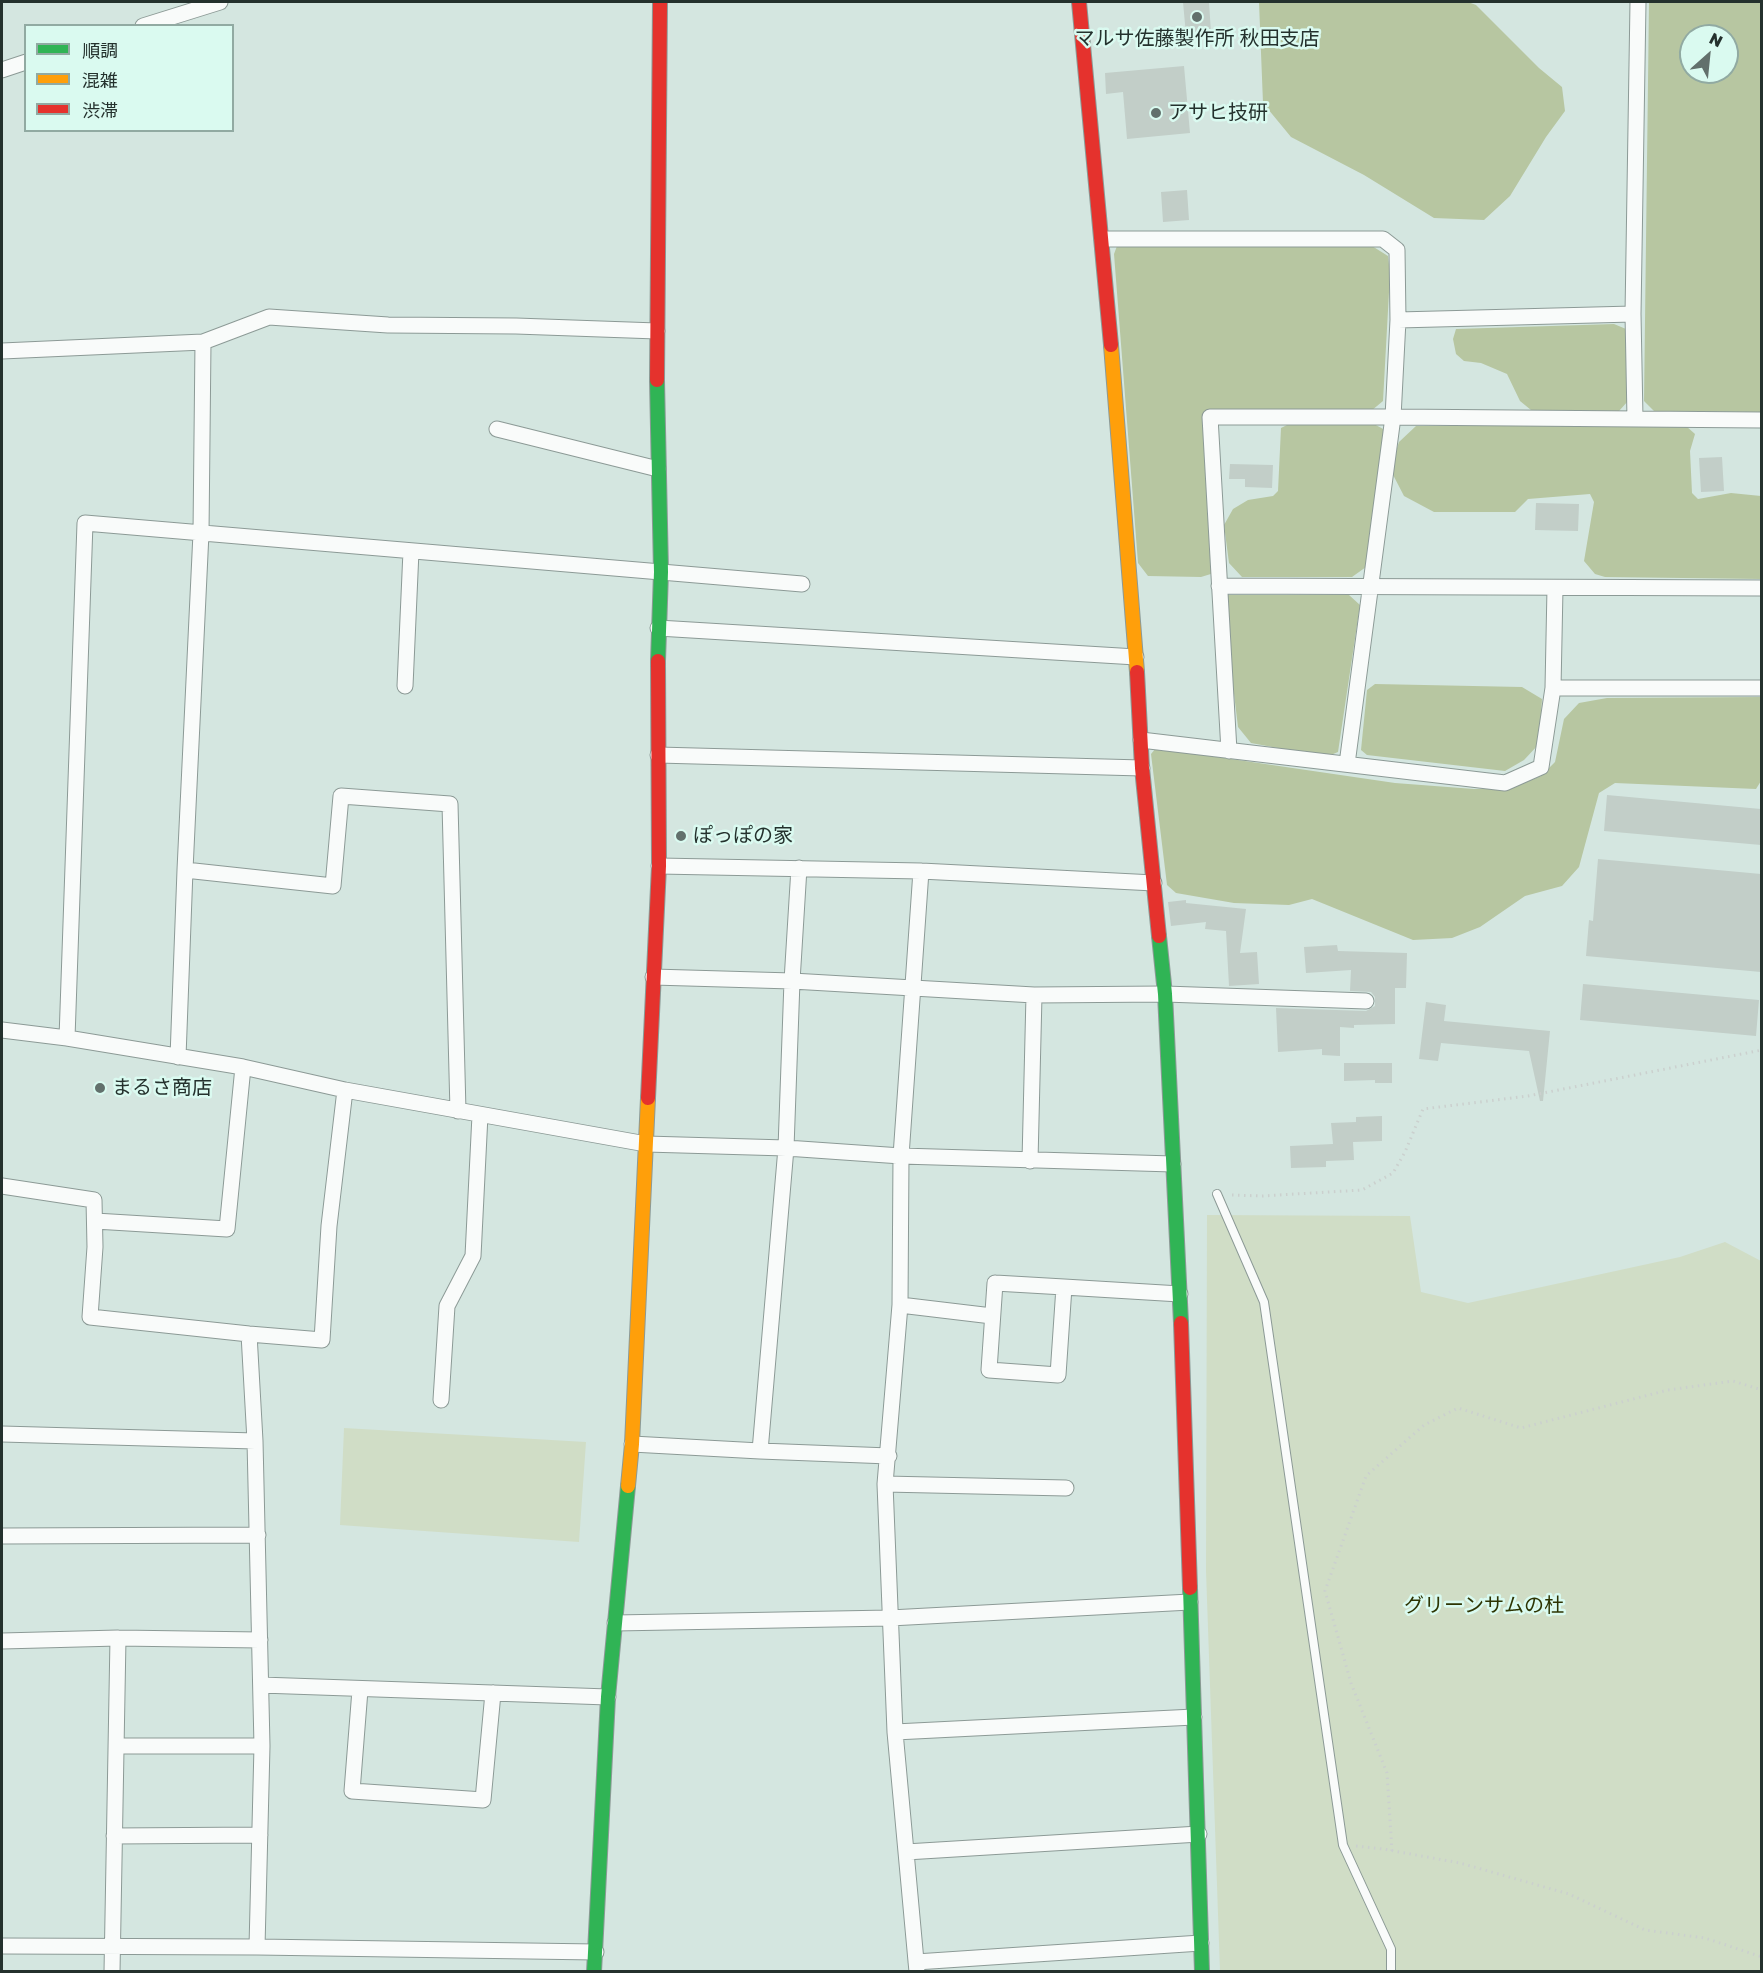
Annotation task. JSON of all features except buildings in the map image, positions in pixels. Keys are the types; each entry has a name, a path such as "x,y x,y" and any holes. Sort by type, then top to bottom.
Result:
{"street":[{"path":"149,24 220,2"},
{"path":"594,1971 608,1697 632,1444 659,866 658,627 661,572 657,331 660,2"},
{"path":"1079,2 1102,239 1136,657 1142,768 1165,994 1180,1294 1202,1971"},
{"path":"1635,418 1638,2"},
{"path":"2,70 24,63"},
{"path":"1102,239 1383,239 1397,250 1398,320 1393,417 1347,764"},
{"path":"1398,320 1634,314"},
{"path":"2,351 203,342 269,317 388,325 516,326 657,331"},
{"path":"178,1057 201,533 203,342"},
{"path":"1229,751 1210,417 1761,420"},
{"path":"497,429 658,469"},
{"path":"67,1038 85,523 802,584"},
{"path":"405,686 411,551"},
{"path":"1219,586 1761,588"},
{"path":"1141,740 1505,783 1541,767 1553,688 1555,588"},
{"path":"658,627 1136,657"},
{"path":"1553,688 1761,688"},
{"path":"658,755 1142,768"},
{"path":"185,870 333,886 341,796 450,804 458,1111"},
{"path":"659,866 921,871 1154,883"},
{"path":"760,1452 786,1148 799,868"},
{"path":"921,871 900,1156 900,1305 885,1484 895,1732 917,1967 1201,1943"},
{"path":"653,977 792,981 1034,995 1165,994 1366,1001"},
{"path":"1030,1161 1034,995"},
{"path":"2,1030 67,1038 243,1067 345,1090 646,1144 786,1148 900,1156 1030,1161 1173,1164"},
{"path":"95,1221 226,1229 243,1067"},
{"path":"2,1186 94,1200 95,1247 90,1317 322,1340 329,1226 345,1090"},
{"path":"441,1400 447,1306 473,1256 480,1115"},
{"path":"1064,1287 1058,1375 989,1370 995,1283 1064,1287 1180,1294"},
{"path":"900,1305 992,1316"},
{"path":"249,1334 258,1534 262,1746 257,1947"},
{"path":"2,1434 255,1441"},
{"path":"632,1444 760,1452 889,1456"},
{"path":"885,1484 1066,1488"},
{"path":"2,1536 258,1534"},
{"path":"615,1623 890,1618 1190,1602"},
{"path":"2,1641 118,1638 260,1640"},
{"path":"112,1971 118,1638"},
{"path":"261,1685 608,1697"},
{"path":"360,1690 352,1791 483,1800 493,1692"},
{"path":"895,1732 1194,1717"},
{"path":"116,1746 262,1746"},
{"path":"906,1851 1199,1834"},
{"path":"114,1836 260,1835"},
{"path":"2,1946 257,1947 596,1953"}],"lane":[{"path":"1216,1194 1264,1302 1342,1845 1391,1949 1391,1971"}],"path":[{"path":"1216,1194 1262,1196 1362,1190 1393,1173 1405,1152 1423,1109 1528,1096 1761,1050"},
{"path":"1392,1851 1387,1773 1351,1683 1324,1590 1366,1476 1424,1425 1458,1408 1521,1428 1668,1390 1733,1381 1761,1390"},
{"path":"1342,1845 1460,1863 1569,1894 1645,1930 1705,1938 1761,1957"}],"green space":[{"path":"1259,2 1468,2 1476,5 1539,68 1562,87 1565,111 1546,137 1510,196 1484,220 1434,218 1364,175 1291,137 1263,103"},
{"path":"1649,2 1761,2 1761,412 1654,411 1644,401"},
{"path":"1117,246 1372,246 1388,256 1390,274 1383,401 1371,411 1213,409 1203,422 1214,573 1201,577 1148,576 1138,563 1114,254"},
{"path":"1614,324 1626,329 1628,401 1619,411 1531,410 1520,401 1507,374 1481,363 1464,361 1456,354 1453,339 1456,329"},
{"path":"1374,424 1385,430 1366,567 1352,577 1242,577 1229,563 1224,525 1233,509 1248,500 1273,496 1278,491 1281,428 1287,425"},
{"path":"1416,426 1686,426 1695,434 1690,451 1692,493 1698,499 1731,493 1761,496 1761,579 1605,577 1595,574 1584,561 1594,502 1590,494 1528,499 1515,512 1434,512 1404,496 1390,469 1399,442"},
{"path":"1226,595 1349,595 1360,605 1338,752 1326,757 1251,743 1238,727 1223,602"},
{"path":"1375,684 1522,687 1542,699 1539,744 1524,760 1505,771 1367,755 1361,750 1367,690"},
{"path":"1761,697 1761,781 1756,789 1615,783 1599,793 1579,867 1562,886 1525,896 1480,927 1452,938 1413,940 1312,899 1289,905 1234,903 1176,893 1167,885 1151,754 1156,748 1395,783 1474,789 1512,788 1541,776 1555,762 1564,719 1579,703 1607,698"},
{"name":"グリーンサムの杜","path":"1207,1215 1410,1216 1421,1292 1468,1303 1680,1257 1725,1242 1761,1261 1761,1971 1220,1971 1206,1571"},
{"path":"344,1428 586,1442 579,1542 340,1525"}],"traffic: fast":[{"path":"657,380 661,572 658,661"},
{"path":"1159,936 1165,994 1181,1323"},
{"path":"594,1972 608,1697 628,1486"},
{"path":"1190,1588 1202,1972"}],"traffic: slow":[{"path":"1111,345 1137,672"},
{"path":"628,1486 632,1444 648,1098"}],"traffic: jam":[{"path":"657,380 660,2"},
{"path":"1079,2 1111,345"},
{"path":"648,1098 659,866 658,661"},
{"path":"1137,672 1142,768 1159,936"},
{"path":"1181,1323 1190,1588"}],"place":[{"name":"マルサ佐藤製作所 秋田支店","path":"1197,17"},
{"name":"アサヒ技研","path":"1156,113"},
{"name":"ぽっぽの家","path":"681,836"},
{"name":"まるさ商店","path":"100,1088"}]}
